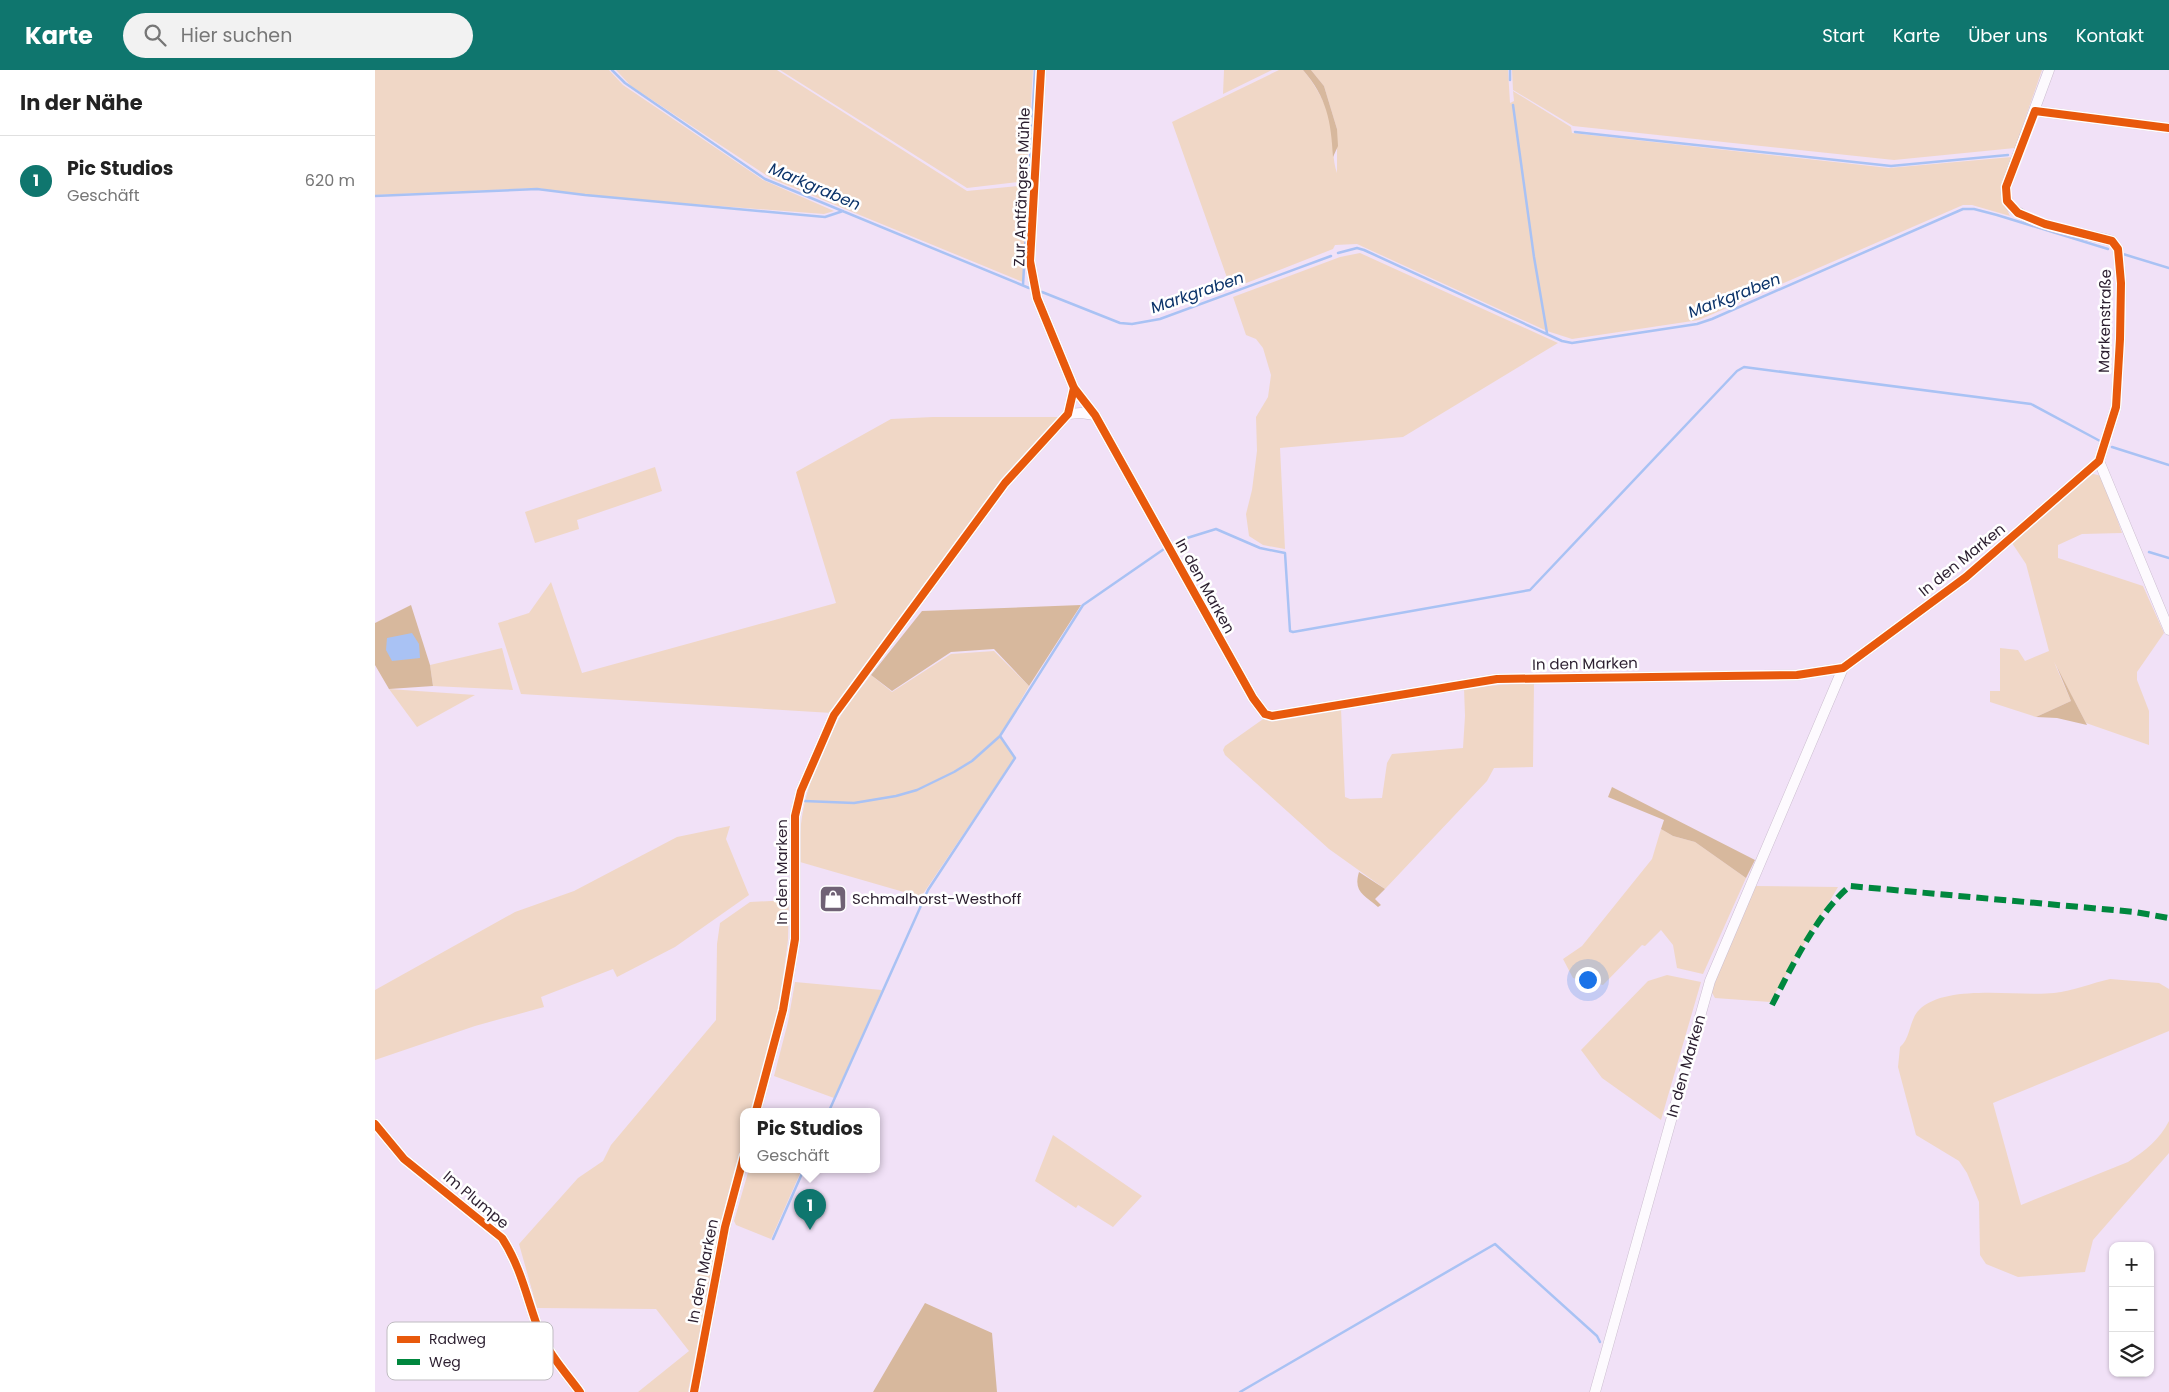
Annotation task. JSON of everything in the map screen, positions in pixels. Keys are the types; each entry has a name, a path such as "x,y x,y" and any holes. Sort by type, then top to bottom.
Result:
{"street":[{"name":"Zur Antfängers Mühle","path":"1041,70 1030,261 1037,298 1074,388"},
{"name":"Markenstraße","path":"2049,70 2035,112 2005,187 2007,201 2018,213 2045,224 2112,241 2118,249 2121,300 2116,407 2099,461"},
{"path":"2035,112 2169,128"},
{"path":"1074,388 1069,414 1081,413 1095,416"},
{"name":"In den Marken","path":"1074,388 1095,416 1253,698 1265,714 1272,716 1497,680 1797,675 1843,668 1966,577 2099,461"},
{"name":"In den Marken","path":"757,1108 783,1010 795,939 795,816 801,791 834,714 1005,483 1069,414"},
{"path":"2099,461 2169,630"},
{"name":"In den Marken","path":"1595,1392 1710,981 1843,668"},
{"name":"Im Plumpe","path":"375,1124 404,1159 502,1238 514,1256 537,1322"},
{"name":"In den Marken","path":"694,1392 725,1227 740,1171"},
{"name":"Im Plumpe","path":"553,1352 580,1392"}],"shaded area":[{"path":"375,70 609,70 623,85 763,180 834,211 824,214 586,196 538,188 375,195"},
{"path":"616,70 777,70 967,191 1027,185 1023,282 772,179 631,86"},
{"path":"780,70 1033,70 1026,181 967,188"},
{"path":"1224,70 1272,70 1223,94"},
{"path":"1279,70 1303,70 1318,91 1330,122 1337,173 1337,129 1324,86 1311,70 1508,70 1510,103 1514,101 1513,91 1571,127 1572,133 1889,168 2012,157 2003,201 2010,216 1972,205 1963,205 1699,320 1572,339 1547,331 1357,244 1335,245 1333,249 1231,289 1172,122"},
{"path":"1303,70 1311,70 1324,86 1337,129 1338,146 1333,157 1331,132 1323,100"},
{"path":"1512,70 2042,70 2015,148 1894,160 1573,126 1513,90"},
{"path":"1360,253 1558,343 1403,437 1280,448 1285,549 1263,545 1249,536 1246,514 1252,490 1257,451 1256,417 1268,397 1271,375 1263,348 1256,339 1246,335 1233,297 1340,257"},
{"path":"933,417 1061,417 832,713 521,694 498,623 529,613 551,582 582,673 836,603 796,472 891,419"},
{"path":"655,467 662,491 577,520 579,529 535,543 525,512"},
{"path":"2089,473 2102,476 2122,533 2082,534 2058,545 2058,558 2143,586 2164,633 2137,672 2137,680 2149,711 2149,745 2086,723 2054,662 2071,701 2036,717 1990,702 1990,691 2000,691 2000,648 2018,650 2025,661 2049,651 2026,564 2012,543"},
{"path":"411,605 430,665 433,686 389,689 375,665 375,623"},
{"path":"1081,605 1029,686 994,649 951,652 892,691 871,675 922,611"},
{"path":"502,648 513,690 433,686 430,665"},
{"path":"994,651 1029,686 1000,736 1015,757 921,897 800,862 801,825 804,806 815,770 842,713 871,675 892,692 951,654"},
{"path":"2057,667 2087,725 2057,718 2036,717 2071,701"},
{"path":"1534,682 1533,767 1494,768 1487,781 1385,889 1329,849 1225,755 1223,750 1225,746 1266,717 1277,720 1341,709 1345,797 1350,799 1382,798 1387,763 1392,754 1463,748 1464,688"},
{"path":"389,689 475,695 417,727"},
{"path":"1612,787 1755,860 1746,878 1695,842 1673,836 1661,829 1664,820 1608,797"},
{"path":"730,826 726,839 749,895 675,947 617,977 613,969 541,997 544,1007 475,1026 375,1060 375,990 515,912 574,891 677,837"},
{"path":"1661,829 1673,836 1695,842 1746,878 1703,974 1677,968 1673,945 1661,930 1645,946 1642,945 1603,985 1573,978 1563,959 1582,946 1652,859"},
{"path":"1359,872 1385,889 1375,899 1381,905 1378,907 1364,896 1359,889 1357,884"},
{"path":"1755,886 1838,887 1770,1002 1715,998 1711,991"},
{"path":"789,900 788,940 779,1007 752,1108 740,1108 740,1155 721,1227 688,1392 638,1392 689,1351 656,1309 537,1308 519,1244 578,1178 603,1161 611,1145 716,1020 717,944 720,923 750,902"},
{"path":"1667,975 1701,982 1661,1120 1602,1078 1581,1050 1648,981"},
{"path":"2110,979 2159,983 2169,989 2169,1031 1993,1103 2021,1205 2128,1162 2151,1144 2169,1121 2169,1153 2093,1240 2085,1272 2018,1277 1986,1264 1980,1255 1979,1202 1967,1173 1959,1161 1916,1135 1898,1067 1900,1047 1906,1039 1916,1014 1931,1002 1964,994 2054,993"},
{"path":"795,982 882,990 834,1098 774,1076 788,1022"},
{"path":"1053,1135 1142,1196 1113,1227 1078,1205 1076,1208 1035,1181"},
{"path":"748,1173 800,1173 771,1239 736,1225 734,1221"},
{"path":"925,1303 992,1333 997,1392 873,1392"}],"water":[{"path":"412,633 419,644 420,658 392,661 386,650 387,638"}],"waterway":[{"name":"Markgraben","path":"612,70 625,83 765,179 1029,288"},
{"path":"1023,285 1035,70"},
{"path":"1510,70 1510,80"},
{"path":"1513,105 1534,257 1547,333"},
{"path":"1575,132 1891,166 2008,155"},
{"path":"375,196 537,189 825,217 843,211"},
{"name":"Markgraben","path":"1338,253 1357,248 1364,250 1562,341 1572,343 1697,324 1712,319 1963,209 1974,209 1997,215 2108,249"},
{"name":"Markgraben","path":"2123,254 2169,268"},
{"name":"Markgraben","path":"1042,292 1120,323 1132,324 1160,319 1331,256"},
{"path":"1174,544 1216,529 1260,548 1285,553 1290,631 1293,632 1530,590 1737,371 1744,367 2031,404 2100,441"},
{"path":"2112,447 2169,465"},
{"path":"804,801 854,803 896,796 917,790 972,761 1000,736 1083,605 1164,549"},
{"path":"2149,552 2169,558"},
{"path":"830,1108 928,890 1015,758 1000,736"},
{"path":"773,1239 802,1173"},
{"path":"1240,1392 1495,1244 1597,1336 1600,1342"}],"marked path":[{"path":"1772,1005 1816,925 1838,897 1850,886 2135,912 2169,918"}],"cycle path":[{"path":"1041,70 1030,261 1037,298 1074,388 1095,415 1253,698 1265,714 1272,716 1497,679 1797,675 1843,668 1966,577 2099,461 2116,407 2121,283 2118,249 2112,241 2045,224 2018,213 2007,201 2006,187 2035,111 2169,128"},
{"path":"757,1108 783,1010 795,939 795,816 801,791 834,715 1005,483 1068,414 1074,388"},
{"path":"375,1124 404,1159 502,1238 519,1272 536,1322"},
{"path":"694,1392 725,1227 740,1171"},
{"path":"553,1356 580,1392"}],"place":[{"name":"Schmalhorst-Westhoff","path":"833,899"},
{"name":"Pic Studios","path":"810,1230"}]}
